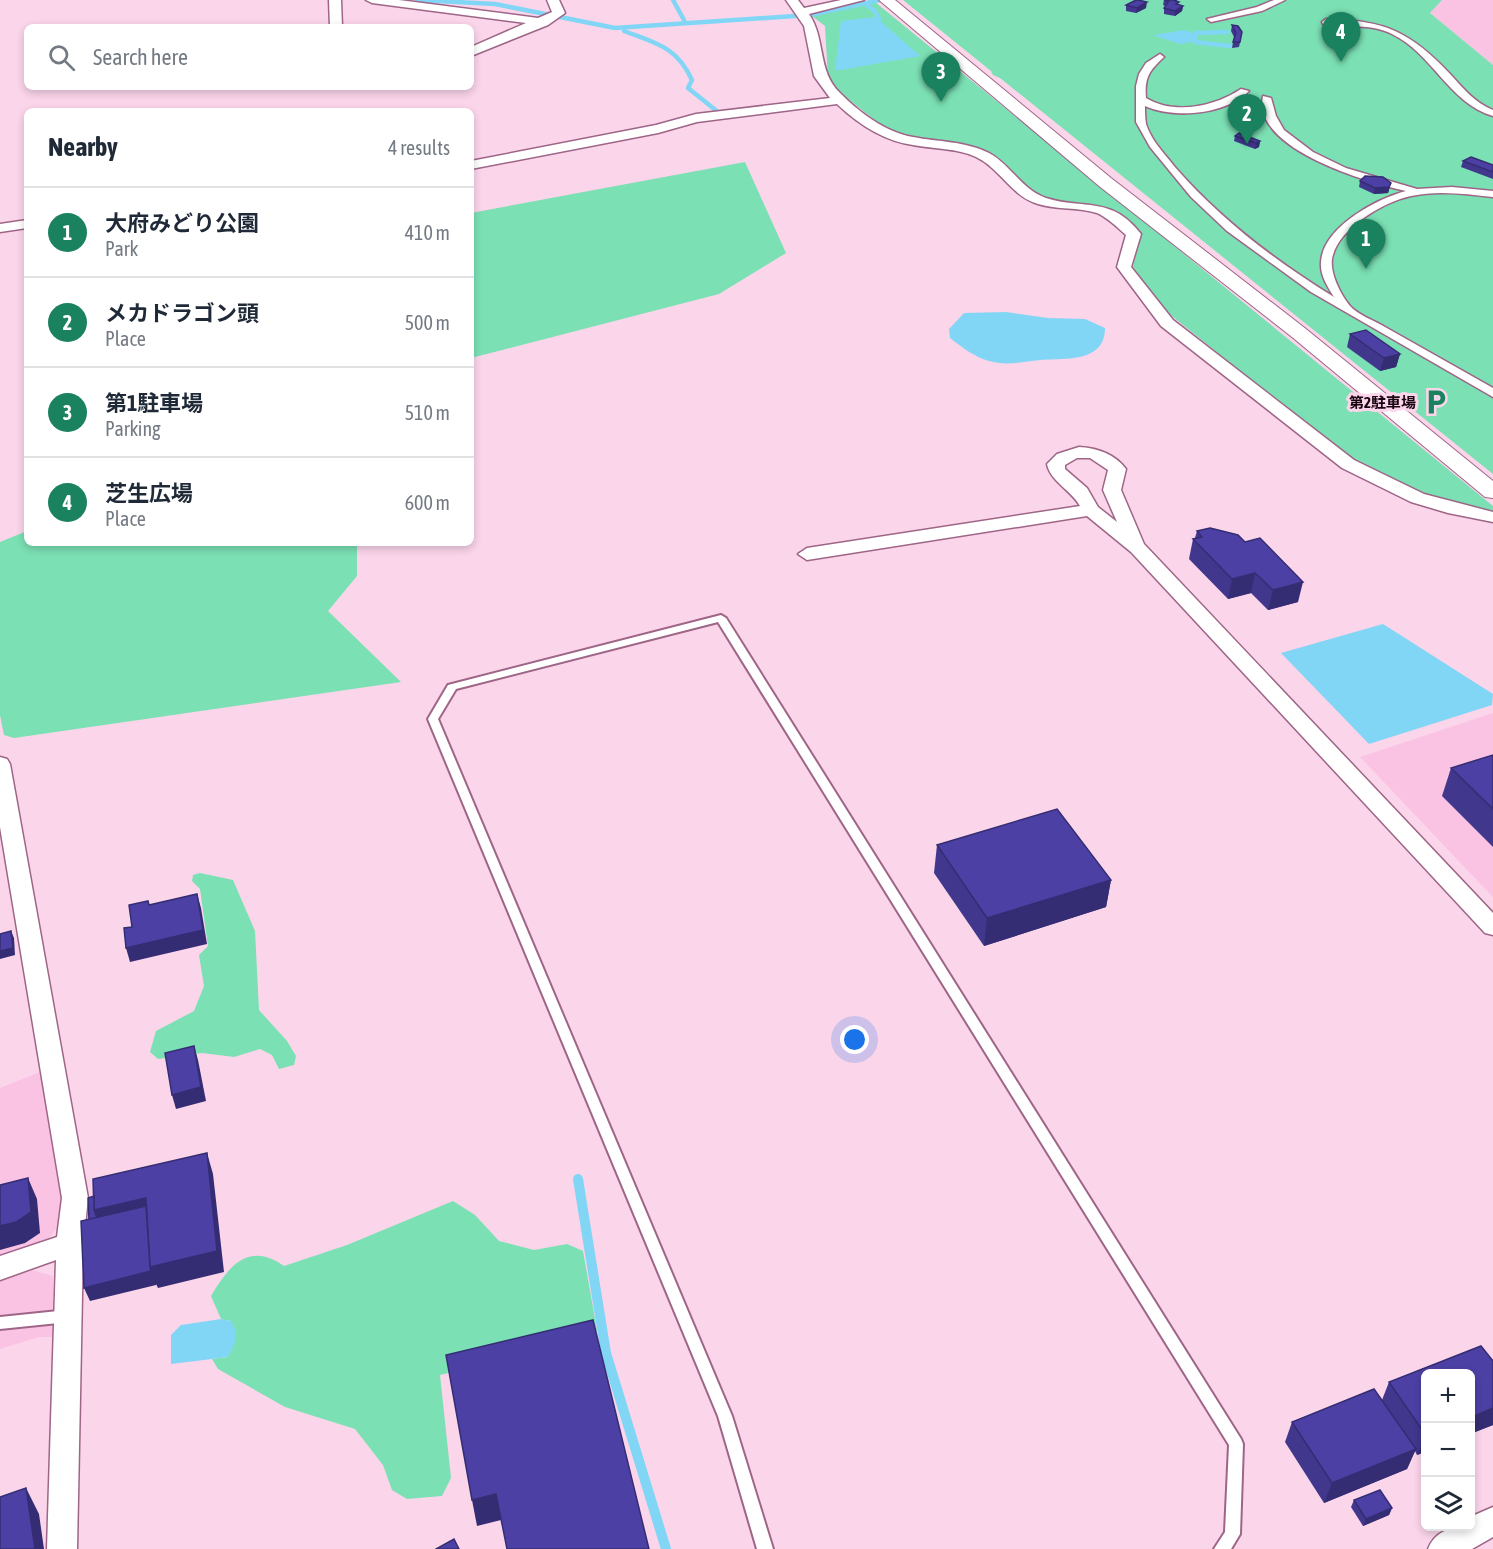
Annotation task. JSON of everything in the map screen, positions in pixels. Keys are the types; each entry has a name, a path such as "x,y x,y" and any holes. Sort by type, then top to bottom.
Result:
{"street":[{"path":"335,0 336,24"},
{"path":"372,0 551,18"},
{"path":"551,18 553,0"},
{"path":"792,0 814,33 822,81 841,100 880,131 893,136 981,155 997,164 1016,189 1026,195 1044,202 1100,210 1112,215 1134,234 1124,267 1167,323 1347,464 1376,481 1431,504 1493,517"},
{"path":"803,14 858,0"},
{"path":"1211,19 1259,9 1281,0"},
{"path":"887,1 1105,182 1299,333 1493,492"},
{"path":"474,51 551,18"},
{"path":"1326,22 1358,21 1377,25 1408,38 1420,46 1469,102 1493,113"},
{"path":"474,44 486,45"},
{"path":"1160,57 1146,68 1140,81 1141,123 1177,177 1206,207 1303,281 1358,318 1382,329 1493,393"},
{"path":"1141,99 1153,107 1193,109 1219,105 1244,91"},
{"path":"1266,98 1273,121 1281,132 1302,147 1360,176 1422,192"},
{"path":"474,164 658,129 696,118 841,100"},
{"path":"1346,309 1327,271 1328,253 1333,242 1350,221 1369,206 1391,197 1445,189 1493,194"},
{"path":"0,228 24,224"},
{"path":"1137,548 1112,490 1117,469 1106,458 1097,454 1080,452 1064,456 1056,464 1057,471 1081,492 1091,510 1137,548 1493,927"},
{"path":"807,554 1091,510"},
{"path":"0,764 75,1197 69,1244 62,1549"},
{"path":"0,1268 69,1244"},
{"path":"1443,1549 1493,1521"}],"lane":[{"path":"765,1549 725,1416 433,719 452,687 722,618 1236,1444 1232,1534 1222,1549"},
{"path":"0,1323 68,1316"}],"shaded area":[{"path":"1442,0 1493,0 1493,65 1430,13"},
{"path":"1493,713 1493,897 1360,757"},
{"path":"40,1072 61,1184 62,1221 44,1245 0,1259 0,1088"},
{"path":"32,1270 53,1276 53,1315 58,1337 39,1337 0,1349 0,1280"}],"green space":[{"path":"903,0 1442,0 1430,13 1493,65 1493,474 1000,78 993,75"},
{"path":"875,2 1493,506 1493,513 1415,493 1353,462 1157,304 1133,267 1140,234 1110,209 1044,199 1028,193 1001,162 887,130 832,86 828,79 825,26 812,16"},
{"path":"745,162 786,253 719,294 474,357 474,212"},
{"path":"24,532 24,546 357,546 357,576 328,611 401,682 14,738 4,735 0,715 0,542"},
{"path":"200,873 233,880 255,931 259,1010 287,1041 296,1056 294,1065 279,1069 272,1055 260,1049 234,1057 202,1053 158,1059 150,1052 156,1031 194,1011 204,986 199,955 208,946 200,889 192,881 193,875"},
{"path":"453,1201 475,1215 499,1241 534,1250 567,1244 583,1251 597,1330 592,1337 440,1375 451,1478 442,1496 407,1499 392,1490 383,1465 355,1429 285,1407 218,1369 212,1359 228,1357 231,1321 221,1319 211,1296 225,1275 241,1260 260,1256 284,1266 347,1245"}],"water":[{"path":"876,17 920,56 835,71 841,21"},
{"path":"1185,30 1197,35 1197,41 1180,44 1153,35"},
{"path":"1006,312 1048,318 1085,319 1105,328 1103,339 1091,353 1082,356 1008,363 978,357 950,338 949,329 964,313"},
{"path":"1383,624 1493,694 1492,705 1369,744 1281,653"},
{"path":"221,1319 231,1321 236,1335 228,1357 171,1364 171,1335 181,1325"}],"building":[{"path":"1136,0 1147,2 1137,8 1126,5"},
{"path":"1164,0 1176,0 1179,2 1176,4 1183,6 1175,11 1164,8 1169,1"},
{"path":"1232,25 1238,26 1242,32 1240,42 1233,42 1236,33"},
{"path":"1239,133 1260,141 1256,143 1235,136"},
{"path":"1471,157 1493,165 1493,172 1463,161"},
{"path":"1365,176 1383,177 1391,183 1389,187 1375,188 1360,181"},
{"path":"1366,330 1400,354 1384,358 1350,334"},
{"path":"1210,528 1238,535 1245,542 1260,538 1303,582 1273,590 1255,573 1232,579 1193,539 1202,537 1197,531"},
{"path":"1493,755 1493,809 1451,768"},
{"path":"1057,809 1111,880 987,918 937,845"},
{"path":"197,894 203,930 126,948 124,928 132,927 129,905 148,901 149,905"},
{"path":"11,931 13,948 0,951 0,934"},
{"path":"194,1046 201,1087 172,1095 165,1053"},
{"path":"207,1153 217,1251 150,1267 146,1198 94,1210 93,1179"},
{"path":"28,1178 31,1212 16,1222 0,1226 0,1185"},
{"path":"94,1196 94,1210 97,1218 89,1220 88,1198"},
{"path":"146,1206 151,1271 84,1288 81,1221"},
{"path":"593,1320 649,1549 507,1549 496,1494 472,1500 446,1355"},
{"path":"1481,1346 1493,1361 1493,1408 1475,1416 1475,1369 1422,1369"},
{"path":"1421,1369 1421,1428 1389,1382"},
{"path":"1374,1389 1416,1449 1332,1483 1292,1422"},
{"path":"26,1488 35,1549 0,1549 0,1497"},
{"path":"1380,1490 1392,1508 1366,1519 1354,1500"},
{"path":"454,1539 459,1549 436,1549"}],"waterway":[{"path":"417,0 495,4 615,28 810,15 864,3"},
{"path":"673,0 684,20"},
{"path":"864,3 880,0"},
{"path":"864,3 875,11 879,19"},
{"path":"624,31 656,43 672,53 680,60 692,80 688,88 718,112"},
{"path":"1195,33 1228,32"},
{"path":"1195,42 1230,46"},
{"path":"578,1179 606,1353 666,1549"}],"place":[{"name":"芝生広場","path":"1341,62"},
{"name":"第1駐車場","path":"941,102"},
{"name":"メカドラゴン頭","path":"1247,144"},
{"name":"大府みどり公園","path":"1366,269"},
{"name":"第2駐車場","path":"1436,402"}]}
